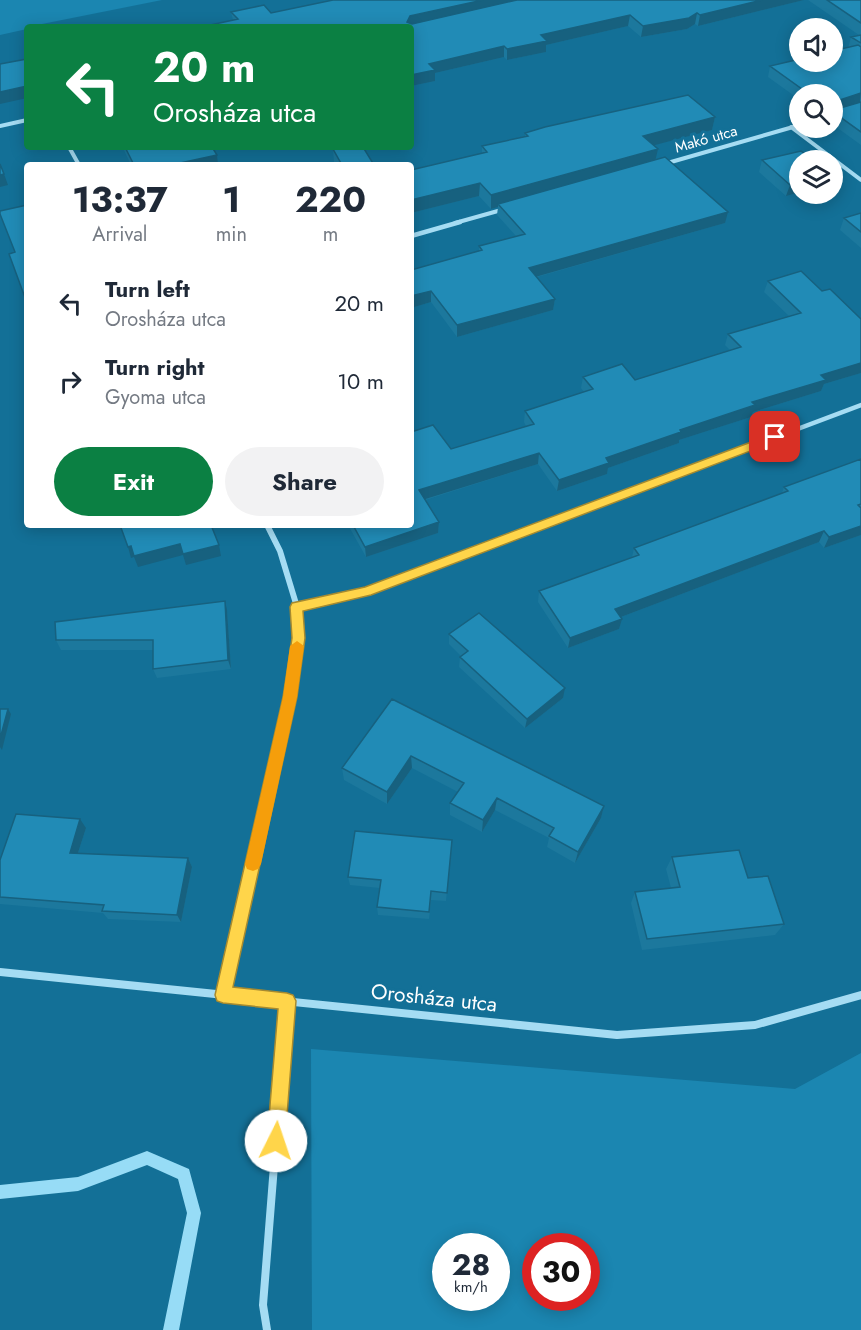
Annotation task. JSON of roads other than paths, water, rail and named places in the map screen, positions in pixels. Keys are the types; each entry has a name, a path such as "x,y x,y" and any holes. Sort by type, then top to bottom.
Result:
{"street":[{"path":"0,126 24,121"},
{"name":"Makó utca","path":"653,167 789,129"},
{"path":"804,138 861,180"},
{"path":"414,235 515,206"},
{"path":"297,607 367,592 861,405"},
{"path":"223,995 290,697 298,638 297,607 279,551 268,528"},
{"name":"Orosháza utca","path":"0,972 617,1035 755,1025 861,995"},
{"path":"267,1330 263,1305 287,1001"}],"waterway":[{"path":"0,1192 78,1184 147,1158 184,1174 194,1213 171,1330"}]}
